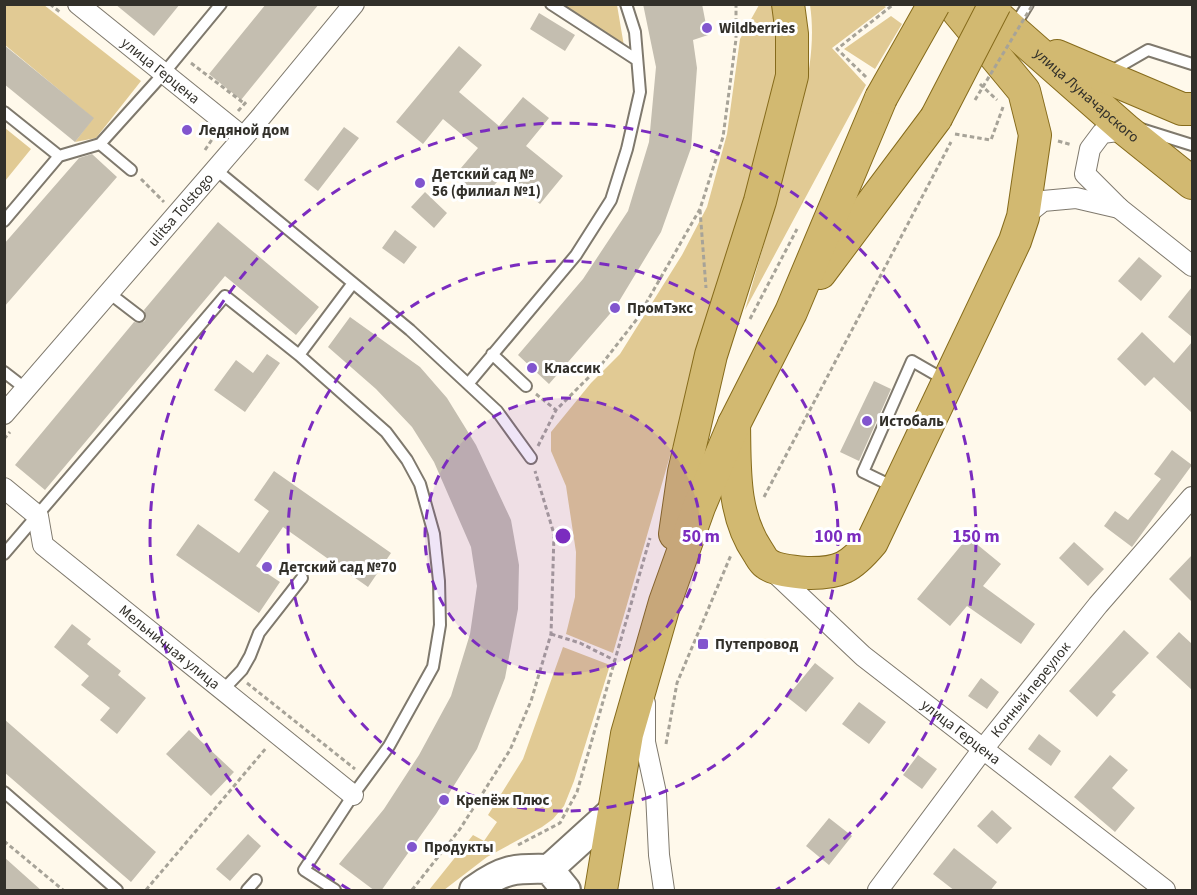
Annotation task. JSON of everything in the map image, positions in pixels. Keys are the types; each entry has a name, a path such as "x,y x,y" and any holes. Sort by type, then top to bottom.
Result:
{"main road":[{"path":"665,602 684,472 711,355 760,201 792,76 792,34 788,4"},
{"path":"601,891 627,734 665,602 699,507 734,423 791,312 874,88 934,4"},
{"path":"734,423 736,496 747,536 765,563 792,572 818,573 841,570 857,560 872,542 1015,241 1023,218 1035,135 1023,91 952,4"},
{"name":"улица Луначарского","path":"983,4 1023,26 1126,130 1192,183"},
{"path":"791,312 936,118 995,4"},
{"path":"1023,26 1102,76 1182,109 1192,109"},
{"path":"474,891 487,881 520,868 557,880 614,810"}],"street":[{"name":"улица Герцена","path":"78,4 243,136"},
{"name":"ulitsa Tolstogo","path":"4,414 215,170 354,4"},
{"path":"1126,130 1102,133 1090,149 1085,174 1119,208 1192,266"},
{"path":"1023,218 1044,201 1076,198 1119,208"},
{"path":"4,488 38,516"},
{"name":"Конный переулок","path":"878,891 982,749 1098,605 1192,497"},
{"name":"Мельничная улица","path":"38,516 43,545 353,795"},
{"name":"улица Герцена","path":"765,563 863,656 1165,891"},
{"path":"645,672 645,742 656,793 659,855 664,891"}],"lane":[{"path":"4,221 59,156 100,144 164,73 221,4"},
{"path":"551,4 637,60"},
{"path":"468,384 576,255 611,200 627,149 640,92 635,32 626,4"},
{"path":"1102,76 1148,50 1192,64"},
{"path":"4,112 59,156"},
{"path":"1126,130 1143,128 1192,145"},
{"path":"100,144 131,170"},
{"path":"215,170 410,330 497,411 531,458"},
{"path":"299,355 353,283"},
{"path":"109,293 139,316"},
{"path":"4,554 225,296 299,355 386,432 407,460 420,484 434,534 439,581 440,625 433,667 389,746 353,795 304,870 335,891"},
{"path":"170,340 181,349"},
{"path":"492,354 526,386"},
{"path":"897,488 863,472 912,361 948,382"},
{"path":"4,372 26,389"},
{"path":"223,690 242,670 260,633 302,578"},
{"path":"4,792 117,891"},
{"path":"247,891 256,880"}],"path":[{"path":"412,891 460,829 510,750 531,701 551,634 554,534 531,458 556,410 601,365 637,319 700,209 723,137 736,39 736,4"},
{"path":"874,88 837,49 894,4"},
{"path":"974,103 1033,4"},
{"path":"179,55 245,104"},
{"path":"665,749 677,683 726,563 777,474 956,133 991,140 1004,106"},
{"path":"1035,135 1090,149"},
{"path":"131,170 167,205"},
{"path":"700,209 706,292"},
{"path":"526,386 556,410"},
{"path":"514,847 560,823 577,792 616,661 580,643 551,634"},
{"path":"146,891 278,735"},
{"path":"335,753 365,778"},
{"path":"4,841 63,891"}],"shaded area":[{"path":"4,5 44,5 141,81 96,138 75,142 93,118 5,45"},
{"path":"560,5 617,5 624,46"},
{"path":"759,5 780,5 783,34 773,100 613,653 566,634 575,597 576,552 566,486 551,451 551,432 591,383 620,354 682,255 707,207 727,134 740,39"},
{"path":"810,5 883,5 886,7 832,48 866,85 745,310 806,85 812,45"},
{"path":"891,16 902,24 875,69 844,49"},
{"path":"5,128 31,149 5,181"},
{"path":"563,647 610,665 564,806 553,819 542,827 487,857 444,890 429,890 473,835 484,841 497,822 488,815 523,759"}],"building":[{"path":"115,4 180,4 154,36"},
{"path":"266,4 319,4 241,100 209,74"},
{"path":"643,4 702,4 708,35 693,40 697,68 691,148 661,232 615,308 549,384 518,355 583,279 628,211 649,142 656,67"},
{"path":"539,13 575,35 565,51 530,29"},
{"path":"4,45 94,118 75,142 4,84"},
{"path":"459,46 482,65 459,92 499,126 523,97 549,118 526,146 563,176 540,204 504,174 483,198 455,175 478,148 443,119 423,144 396,122"},
{"path":"344,127 359,138 318,191 304,180"},
{"path":"92,154 117,177 4,307 4,244 79,158"},
{"path":"425,192 447,213 434,228 411,207"},
{"path":"218,222 319,307 296,335 225,276 45,490 15,465 134,322 145,321 144,310"},
{"path":"395,230 417,247 404,264 382,248"},
{"path":"1139,257 1162,276 1141,301 1118,281"},
{"path":"1192,287 1192,337 1168,317"},
{"path":"350,317 420,367 447,398 476,445 511,520 519,565 518,609 505,678 477,749 436,814 381,891 375,891 339,864 384,809 419,755 451,696 470,634 477,586 471,547 434,462 412,427 376,389 328,347"},
{"path":"1142,332 1174,363 1192,342 1192,413 1154,377 1145,386 1117,359"},
{"path":"267,354 280,363 245,412 214,390 236,360 253,373"},
{"name":"Истобаль","path":"874,381 891,389 859,461 840,452"},
{"path":"1172,450 1192,465 1132,547 1104,526 1115,511 1128,520 1161,479 1154,474"},
{"path":"274,471 391,553 368,587 283,527 256,566 280,582 259,613 176,555 198,524 239,553 269,511 254,500"},
{"path":"968,537 1001,564 983,586 1035,624 1021,644 967,606 950,626 917,599"},
{"path":"1074,542 1104,569 1088,586 1059,558"},
{"path":"1192,555 1192,602 1169,579"},
{"path":"72,624 91,639 87,644 121,671 118,675 146,698 117,734 100,720 110,708 81,685 89,676 54,647"},
{"path":"1124,630 1149,653 1112,692 1116,695 1097,717 1069,691"},
{"path":"1179,632 1192,644 1192,690 1156,657"},
{"path":"815,663 834,678 806,712 787,697"},
{"path":"981,678 999,692 987,709 968,696"},
{"path":"859,702 886,722 869,744 842,724"},
{"path":"4,719 156,852 131,882 4,772"},
{"path":"189,730 234,772 211,796 166,754"},
{"path":"1039,734 1061,751 1051,766 1028,749"},
{"path":"918,755 937,769 922,789 903,775"},
{"path":"1110,755 1128,770 1112,788 1135,808 1115,832 1074,797"},
{"path":"992,810 1012,828 997,844 977,826"},
{"path":"829,818 852,836 829,865 806,846"},
{"path":"248,834 261,846 230,881 216,869"},
{"path":"954,848 997,882 990,891 955,891 933,874"},
{"path":"4,857 42,891 4,891"}],"place":[{"name":"Wildberries","path":"707,28"},
{"name":"Ледяной дом","path":"187,130"},
{"name":"Детский сад № 56 (филиал №1)","path":"420,183"},
{"name":"ПромТэкс","path":"615,308"},
{"name":"Классик","path":"532,368"},
{"name":"Истобаль","path":"867,421"},
{"name":"Детский сад №70","path":"267,567"},
{"name":"Путепровод","path":"703,644"},
{"name":"Крепёж Плюс","path":"444,800"},
{"name":"Продукты","path":"412,847"}]}
